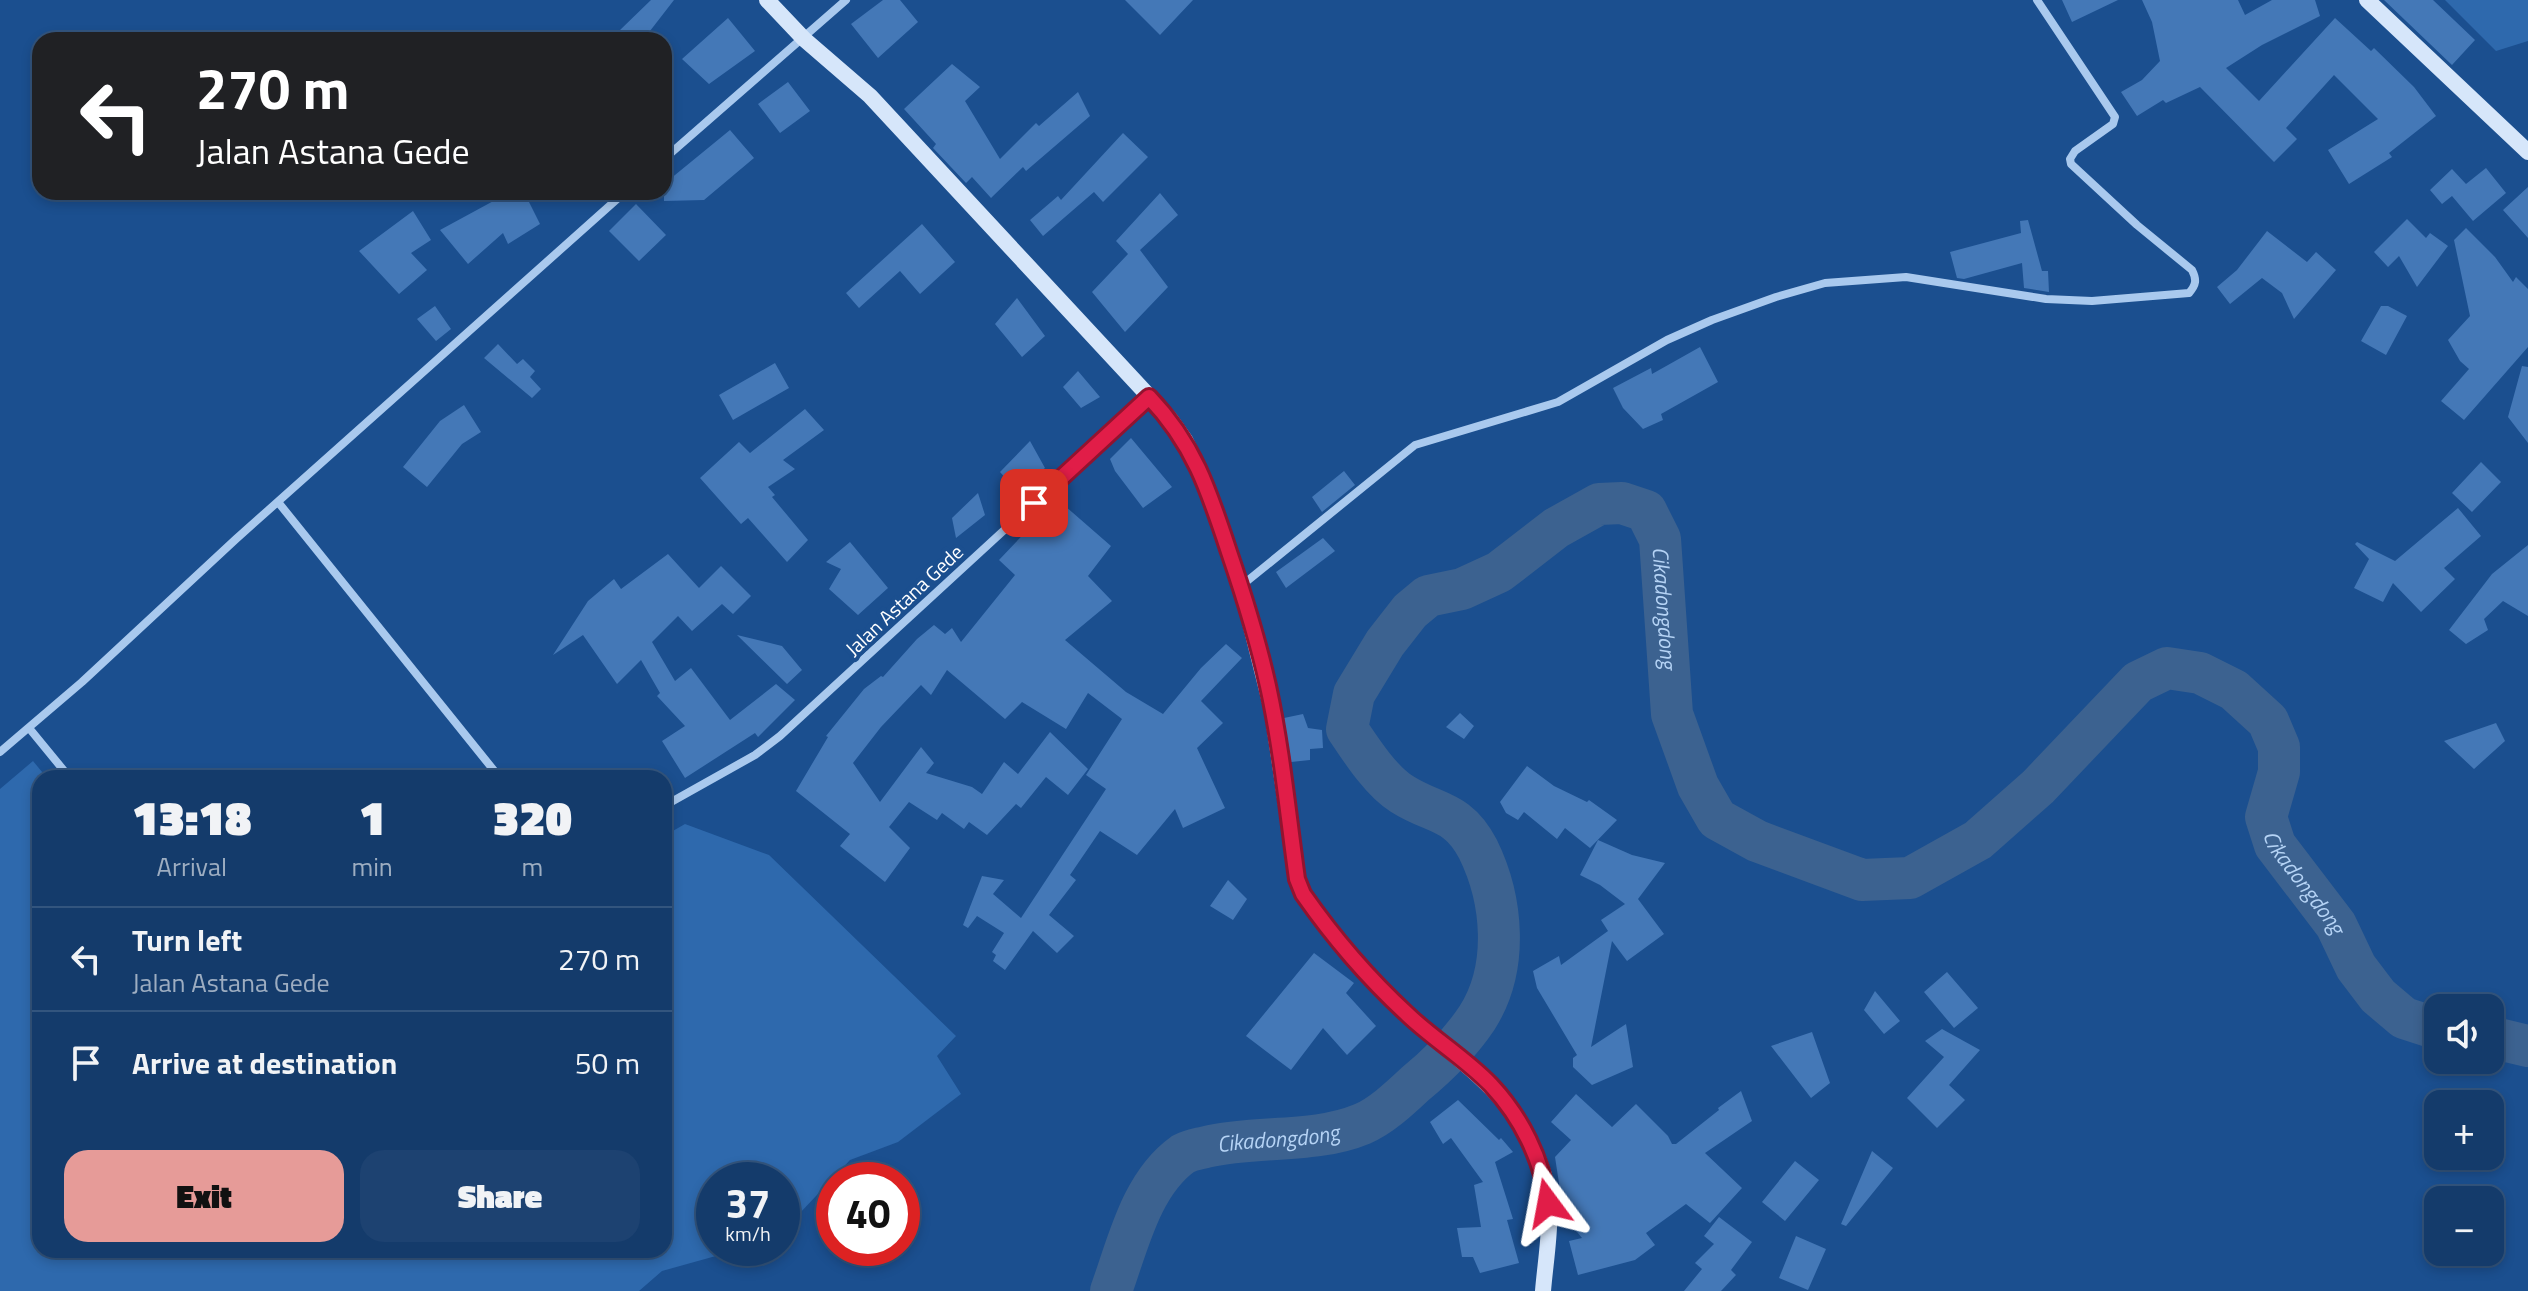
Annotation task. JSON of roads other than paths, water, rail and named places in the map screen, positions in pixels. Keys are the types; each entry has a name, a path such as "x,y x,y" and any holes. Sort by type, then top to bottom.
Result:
{"street":[{"path":"767,0 804,39 870,96 1171,420 1185,440 1215,509 1241,586 1267,685 1297,879 1303,894 1370,977 1410,1017 1491,1085 1514,1113 1544,1177 1549,1226 1543,1291"},
{"path":"672,152 846,0"},
{"path":"1241,586 1415,445 1558,402 1667,340 1776,297 1825,283 1906,277 2046,299 2092,301 2189,293 2196,277 2192,270 2071,164 2070,159 2075,151 2113,124 2115,117 2037,0"},
{"path":"2367,0 2528,152"},
{"path":"0,752 616,200"},
{"name":"Jalan Astana Gede","path":"672,802 755,755 780,736 1149,397"},
{"path":"278,502 494,770"},
{"path":"29,728 63,770"}],"waterway":[{"name":"Cikadongdong","path":"1111,1291 1146,1198 1156,1181 1183,1154 1225,1143 1305,1137 1362,1124 1390,1106 1432,1069 1477,1018 1494,978 1498,956 1497,912 1486,869 1478,849 1462,826 1402,794 1372,764 1347,729 1354,694 1385,643 1410,611 1428,596 1462,589 1499,572 1556,528 1599,504 1622,503 1646,511 1660,539 1672,714 1698,786 1717,819 1757,841 1862,880 1910,878 1978,840 2038,787 2138,682 2167,668 2200,673 2234,690 2268,721 2279,747 2279,772 2266,817 2275,845 2336,925 2356,967 2378,996 2404,1018 2424,1024"},
{"name":"Cikadongdong","path":"2504,1040 2528,1046"}]}
